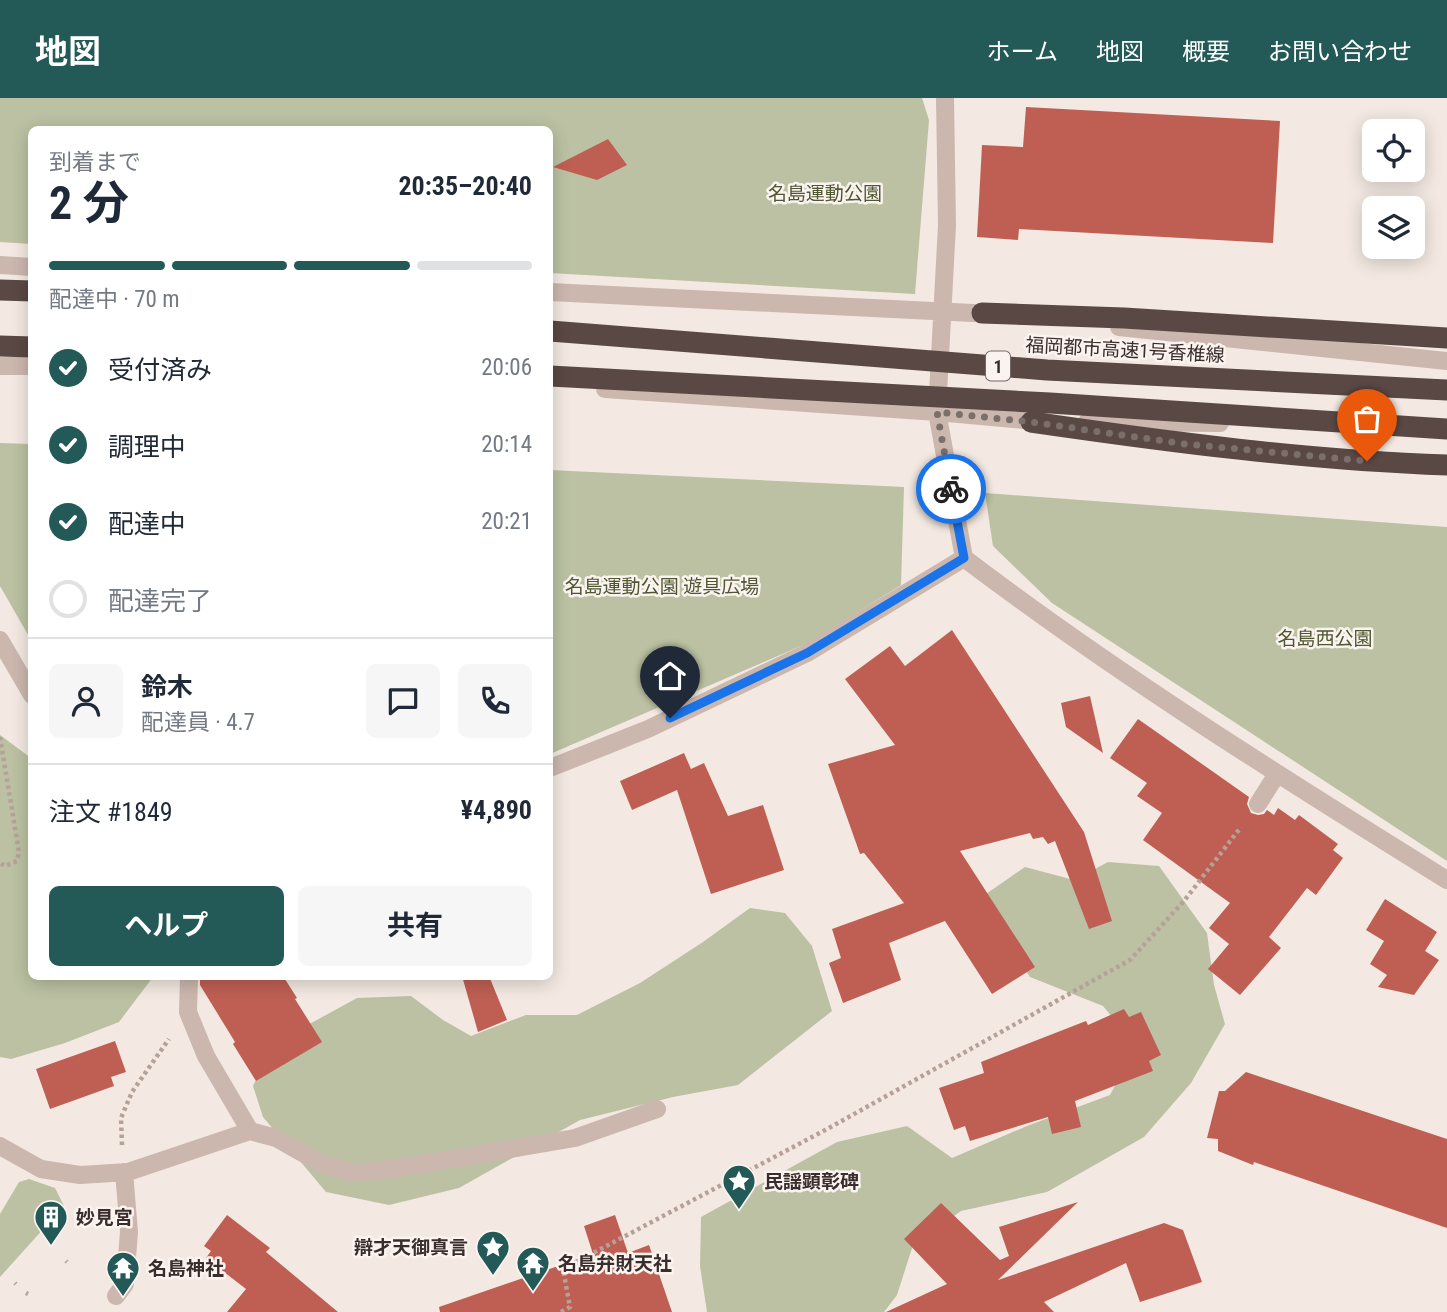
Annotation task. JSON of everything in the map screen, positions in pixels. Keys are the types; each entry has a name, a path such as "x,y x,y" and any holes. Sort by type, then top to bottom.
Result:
{"highway":[{"path":"0,290 28,291"},
{"path":"982,313 1138,318 1447,338"},
{"name":"福岡都市高速1号香椎線","path":"553,331 1047,370 1447,390"},
{"path":"0,346 28,347"},
{"name":"1","path":"553,376 1447,427"},
{"path":"1031,422 1185,444 1393,464 1447,466"}],"street":[{"path":"945,98 947,225 937,412 964,558 1031,609 1278,774 1447,880"},
{"path":"0,265 28,267"},
{"path":"553,292 982,313 1447,361"},
{"path":"0,366 28,366"},
{"path":"553,385 937,412 1031,422 1447,427"},
{"path":"553,767 648,729 807,653 964,558"},
{"path":"0,640 28,688"},
{"path":"1258,804 1278,774"},
{"path":"189,980 188,1012 206,1056 250,1131"},
{"path":"0,1146 41,1169 80,1175 124,1172 250,1131 276,1138 322,1164 354,1173 575,1138 657,1109"},
{"path":"116,1296 125,1283 129,1232 124,1172"}],"path":[{"path":"0,737 19,852 17,861 5,866 0,863"},
{"path":"561,1312 570,1307 563,1269 829,1128 1130,960 1184,901 1258,804"},
{"path":"124,1172 121,1118 132,1092 188,1012"}],"green space":[{"name":"名島運動公園","path":"0,98 922,98 929,120 915,294 553,273 553,126 28,126 28,244 0,242"},
{"path":"0,443 28,444 28,635 0,586"},
{"name":"名島運動公園 遊具広場","path":"553,470 904,487 901,585 808,643 553,753"},
{"name":"名島西公園","path":"985,493 1447,527 1447,861 1052,603 993,546"},
{"path":"0,735 28,756 28,980 151,980 119,1022 65,1043 11,1059 0,1057"},
{"path":"1108,862 1159,866 1207,933 1214,985 1225,1024 1191,1083 1144,1137 1047,1192 961,1211 913,1245 897,1295 884,1312 707,1312 700,1266 701,1217 837,1142 907,1126 952,1158 1110,1095 1136,1046 1103,1006 1030,977 1013,952 986,894 1025,867 1074,880"},
{"path":"750,908 785,913 812,946 832,1011 738,1085 673,1097 580,1120 459,1188 389,1205 326,1192 263,1117 253,1086 273,1046 357,998 411,996 443,1020 471,1036 526,1015 577,1015 640,983"},
{"path":"29,1179 55,1188 64,1206 0,1277 0,1214 19,1182"}],"building":[{"path":"1026,107 1280,121 1273,243 1019,229 1018,240 977,237 982,145 1023,147"},
{"path":"608,139 627,165 597,180 553,167"},
{"path":"952,630 1084,832 1112,921 1089,929 1055,841 1048,844 1043,837 1033,839 1030,833 960,851 1035,967 992,994 945,921 889,943 901,980 843,1003 829,963 841,958 832,929 904,903 864,853 860,854 828,764 895,745 845,679 890,646 905,666"},
{"path":"1090,696 1103,753 1066,727 1061,703"},
{"path":"1138,719 1249,797 1247,804 1251,813 1264,814 1267,810 1274,815 1278,808 1295,820 1299,815 1338,844 1333,850 1343,858 1316,895 1307,888 1269,937 1281,948 1240,995 1208,969 1229,944 1209,928 1230,903 1143,840 1162,813 1137,796 1147,783 1110,758"},
{"path":"684,753 691,769 704,763 728,816 763,805 784,870 711,894 677,790 632,810 620,781"},
{"path":"1385,899 1437,932 1425,951 1439,960 1414,995 1378,987 1387,975 1370,964 1384,941 1366,930"},
{"path":"200,980 286,980 322,1042 256,1081 200,985"},
{"path":"463,980 491,980 507,1020 478,1032"},
{"path":"1124,1009 1129,1017 1141,1012 1161,1055 1149,1061 1153,1071 1075,1101 1081,1127 1052,1134 1048,1117 970,1141 965,1126 954,1130 939,1088 984,1073 981,1062 1086,1021 1088,1025"},
{"path":"115,1041 126,1072 111,1077 114,1086 50,1109 36,1069"},
{"path":"1246,1072 1447,1139 1447,1228 1254,1162 1253,1165 1218,1151 1218,1139 1207,1138 1219,1091 1225,1091"},
{"path":"1078,1202 998,1280 1164,1223 1183,1230 1202,1282 1140,1302 1126,1263 1044,1302 1054,1312 886,1312 947,1284 904,1239 941,1203 1000,1260 1009,1256 999,1227"},
{"path":"227,1215 270,1248 266,1252 338,1312 227,1312 246,1289 206,1258 211,1251 204,1246"},
{"path":"615,1215 628,1253 649,1245 672,1312 440,1312 439,1307 593,1254 584,1226"}],"way so far":[{"path":"951,489 937,412 1031,422 1185,444 1367,461"}],"place":[{"name":"民謡顕彰碑","path":"739,1211"},
{"name":"妙見宮","path":"51,1247"},
{"name":"辯才天御真言","path":"493,1277"},
{"name":"名島弁財天社","path":"533,1293"},
{"name":"名島神社","path":"123,1298"}],"route":[{"path":"670,718 807,653 964,558 951,489"}]}
